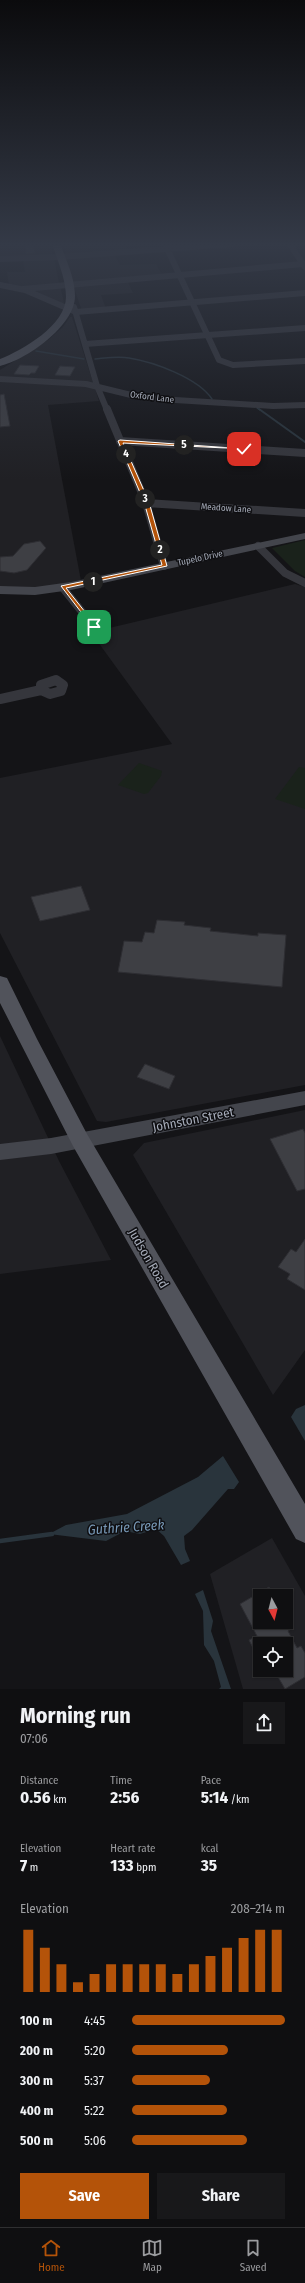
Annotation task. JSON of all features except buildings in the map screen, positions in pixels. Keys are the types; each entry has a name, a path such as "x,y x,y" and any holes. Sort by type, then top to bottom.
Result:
{"main road":[{"path":"1,364 49,333 60,322"},
{"name":"Judson Road","path":"0,983 27,1040 80,1140 305,1530"}],"street":[{"path":"76,322 98,386 146,502 164,566"},
{"path":"202,322 218,359 225,363 305,361"},
{"path":"84,344 305,328"},
{"name":"Oxford Lane","path":"0,379 86,384 131,395 159,399 268,406 305,406"},
{"path":"120,441 305,453"},
{"name":"Meadow Lane","path":"146,502 305,513"},
{"name":"Tupelo Drive","path":"0,590 35,591 63,588 305,536"},
{"path":"258,546 285,573 305,583"},
{"path":"63,588 94,627 104,631"},
{"path":"0,699 41,690"},
{"name":"Johnston Street","path":"0,1152 80,1140 305,1098"}],"shaded area":[{"path":"67,322 74,322 99,401 48,405 81,581 50,587 0,587 0,370 48,340"},
{"path":"305,540 305,577 295,571 272,548"},
{"path":"295,584 305,587 305,1085 106,1122 97,1121 0,933 0,778 172,744 95,638 105,629"},
{"path":"139,763 162,771 161,776 148,793 144,794 118,785"},
{"path":"299,767 305,768 305,809 275,799"},
{"path":"0,1036 59,1161 111,1260 0,1274"},
{"path":"305,1110 305,1350 273,1395 133,1155 144,1143"},
{"path":"272,1538 305,1596 305,1689 243,1689 210,1574"}],"water":[{"path":"305,1405 305,1441 291,1417 296,1409"},
{"path":"223,1456 239,1482 234,1489 228,1489 192,1530 184,1536 185,1549 190,1561 181,1565 164,1536 156,1529 140,1534 125,1531 106,1541 49,1534 66,1525 127,1514 198,1477"},
{"path":"203,1590 213,1621 211,1631 231,1689 219,1689 221,1687 214,1661 204,1645 203,1611 195,1594"}],"waterway":[{"path":"36,351 84,359"},
{"path":"95,359 125,357 163,367 197,384 212,399"},
{"path":"259,409 305,442"},
{"name":"Guthrie Creek","path":"0,1541 52,1534"}],"route":[{"path":"94,627 63,588 164,566 146,502 120,441 244,449"}]}
